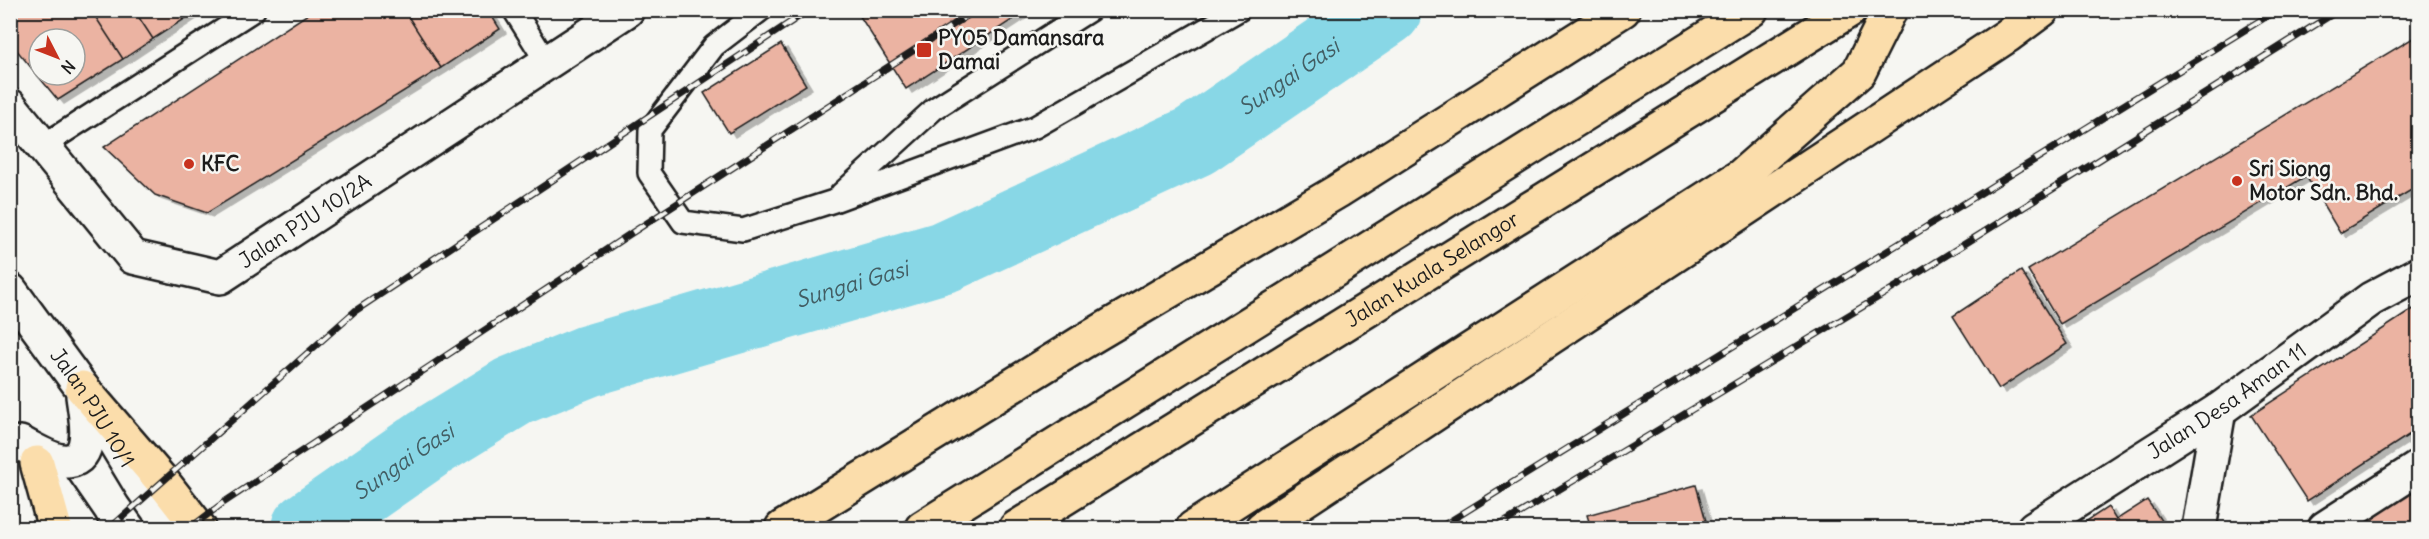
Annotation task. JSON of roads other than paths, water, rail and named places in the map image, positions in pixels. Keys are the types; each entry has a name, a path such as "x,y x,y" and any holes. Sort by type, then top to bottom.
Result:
{"highway":[{"path":"782,528 1081,343 1338,191 1623,10"},
{"path":"921,528 1751,10"},
{"name":"Jalan Kuala Selangor","path":"1016,528 1850,10"},
{"path":"1192,528 1741,176 1859,72 1890,10"},
{"path":"1262,528 2007,36 2042,10"},
{"path":"82,388 153,484 199,528"},
{"path":"22,446 72,527"}],"street":[{"name":"Jalan PJU 10/2A","path":"10,106 133,257 219,277 627,10"},
{"name":"Jalan Desa Aman 11","path":"2034,528 2219,410 2372,299 2418,274"},
{"name":"Jalan PJU 10/1","path":"10,290 82,388"},
{"path":"22,446 67,462 74,459 87,442 88,430 82,388"},
{"path":"2199,528 2219,410"},
{"path":"2325,528 2418,468"},
{"name":"Jalan PJU 10/1","path":"153,484 171,528"}],"lane":[{"path":"44,145 254,10"},
{"path":"514,10 547,63"},
{"path":"760,10 714,46 650,130 649,173 683,222 743,230 834,201 1035,127 1239,10"},
{"path":"834,201 934,109 1090,10"}],"waterway":[{"name":"Sungai Gasi","path":"307,528 429,443 514,391 588,361 944,257 1195,141 1386,10"}],"railway":[{"path":"110,528 355,311 809,10"},
{"path":"190,528 223,503 630,234 976,10"},
{"path":"1439,528 2277,10"},
{"path":"1495,528 1907,280 2339,10"}],"place":[{"name":"PY05 Damansara Damai","path":"924,50"},
{"name":"KFC","path":"189,164"},
{"name":"Sri Siong Motor Sdn. Bhd.","path":"2237,181"}]}
